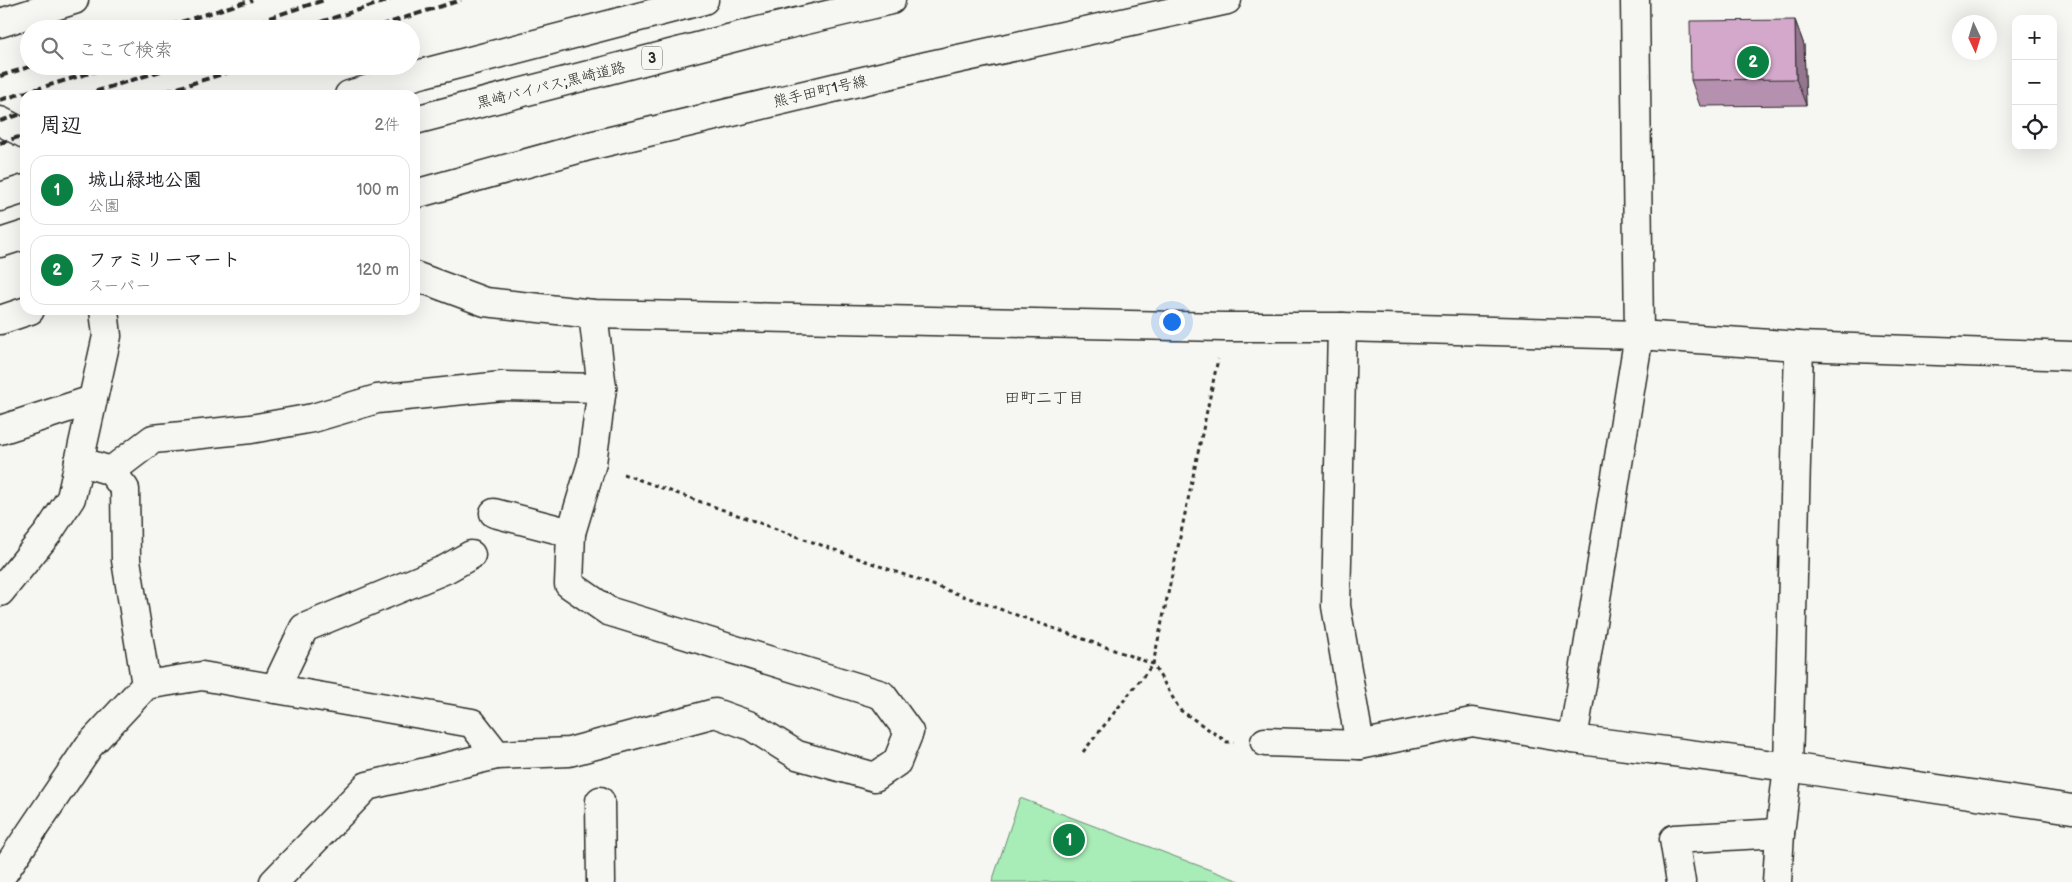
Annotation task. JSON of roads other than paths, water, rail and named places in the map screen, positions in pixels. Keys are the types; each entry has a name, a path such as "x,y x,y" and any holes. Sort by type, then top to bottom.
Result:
{"main road":[{"path":"0,23 74,0"},
{"path":"420,75 704,0"},
{"name":"黒崎バイパス;黒崎道路","path":"420,119 755,32 891,0"},
{"name":"熊手田町1号線","path":"420,193 584,147 926,66 1227,0"},
{"path":"1573,739 1639,335 1635,0"},
{"path":"366,90 419,75"},
{"path":"0,121 20,131"},
{"path":"0,197 20,191"},
{"path":"0,243 20,237"},
{"path":"420,278 485,302 593,314 1224,327 1342,327 1639,335 1798,346 2072,356"},
{"path":"0,320 20,313"},
{"path":"274,882 367,786 497,755 569,752 715,713 751,726 797,755 876,777 897,762 909,732 882,695 608,611 569,584 570,533 592,463 602,388 593,314"},
{"path":"0,592 48,533 71,498 107,336 105,315"},
{"path":"1342,327 1336,606 1360,745"},
{"path":"1777,882 1780,833 1788,767 1798,346"},
{"path":"111,471 153,440 251,429 313,418 377,399 502,386 602,388"},
{"path":"0,430 92,400"},
{"path":"79,461 111,471 124,490 126,560 146,685"},
{"path":"494,513 570,533"},
{"path":"275,689 304,628 446,569 471,555"},
{"path":"0,878 89,746 146,685 202,676 472,722 497,755"},
{"path":"1265,742 1360,745 1472,722 1573,739 1788,767 2072,809"},
{"path":"600,801 601,882"},
{"path":"1681,882 1674,839 1780,833"}],"railway":[{"path":"187,20 252,0"},
{"path":"263,20 324,0"},
{"path":"327,20 390,0"},
{"path":"398,20 461,0"},
{"path":"0,76 20,70"},
{"path":"33,90 83,75"},
{"path":"100,90 148,75"},
{"path":"171,90 219,75"},
{"path":"0,100 20,94"},
{"path":"0,121 20,115"},
{"path":"0,143 20,137"}],"place":[{"name":"ファミリーマート","path":"1753,62"},
{"name":"城山緑地公園","path":"1069,840"}],"district":[{"name":"田町二丁目","path":"1044,397"}]}
